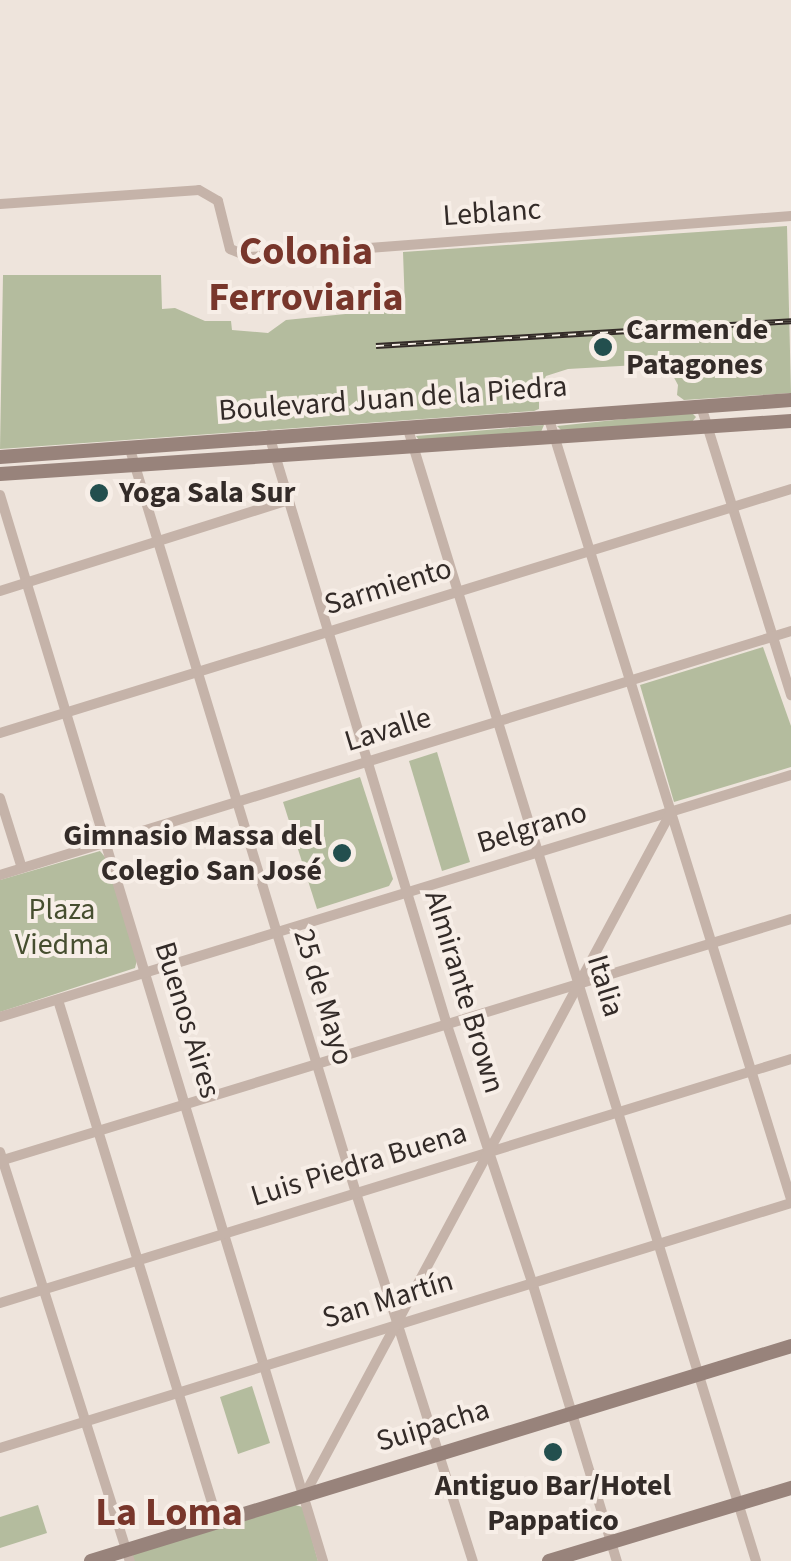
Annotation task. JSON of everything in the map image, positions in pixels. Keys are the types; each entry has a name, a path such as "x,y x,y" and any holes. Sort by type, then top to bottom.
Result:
{"main road":[{"name":"Boulevard Juan de la Piedra","path":"0,456 791,400"},
{"name":"Boulevard Juan de la Piedra","path":"0,474 791,421"},
{"name":"Suipacha","path":"91,1561 129,1556 304,1494 791,1346"},
{"path":"549,1561 791,1488"}],"street":[{"name":"Leblanc","path":"0,204 199,190 218,202 230,249 250,256 791,216"},
{"path":"700,406 791,695"},
{"path":"548,416 791,1201"},
{"name":"Italia","path":"407,426 756,1561"},
{"name":"Almirante Brown","path":"269,435 447,1025 532,1282 616,1561"},
{"name":"25 de Mayo","path":"130,446 356,1193 473,1561"},
{"name":"Sarmiento","path":"0,733 791,489"},
{"name":"Buenos Aires","path":"0,495 323,1561"},
{"path":"0,591 288,500"},
{"name":"Lavalle","path":"0,875 791,631"},
{"name":"Belgrano","path":"0,1017 791,775"},
{"path":"0,798 22,868"},
{"path":"304,1494 671,812"},
{"path":"129,1556 1,1158 791,919"},
{"path":"58,1000 218,1522"},
{"name":"Luis Piedra Buena","path":"0,1303 791,1059"},
{"name":"San Martín","path":"0,1448 791,1201"}],"green space":[{"path":"787,226 791,393 684,400 677,395 678,385 671,372 655,364 568,369 546,376 539,390 539,409 534,411 0,449 3,275 161,275 162,309 175,308 205,321 231,321 232,330 268,333 286,320 405,308 403,252"},
{"path":"691,412 696,417 691,423 561,430 557,426"},
{"path":"544,425 541,432 419,440 416,436"},
{"path":"763,647 791,726 791,767 674,802 640,685"},
{"path":"437,752 470,862 442,871 409,761"},
{"name":"Gimnasio Massa del Colegio San José","path":"360,777 393,879 389,886 317,909 283,802"},
{"name":"Plaza Viedma","path":"100,851 137,960 135,968 0,1012 0,880"},
{"path":"252,1386 270,1443 238,1454 220,1397"},
{"path":"38,1505 47,1533 0,1548 0,1517"},
{"path":"295,1505 303,1507 318,1561 133,1561 133,1553"}],"railway":[{"path":"376,346 791,321"}],"place":[{"name":"Carmen de Patagones","path":"603,347"},
{"name":"Yoga Sala Sur","path":"99,493"},
{"name":"Gimnasio Massa del Colegio San José","path":"342,853"},
{"name":"Antiguo Bar/Hotel Pappatico","path":"553,1452"}],"district":[{"name":"Colonia Ferroviaria","path":"306,275"},
{"name":"La Loma","path":"169,1513"}]}
